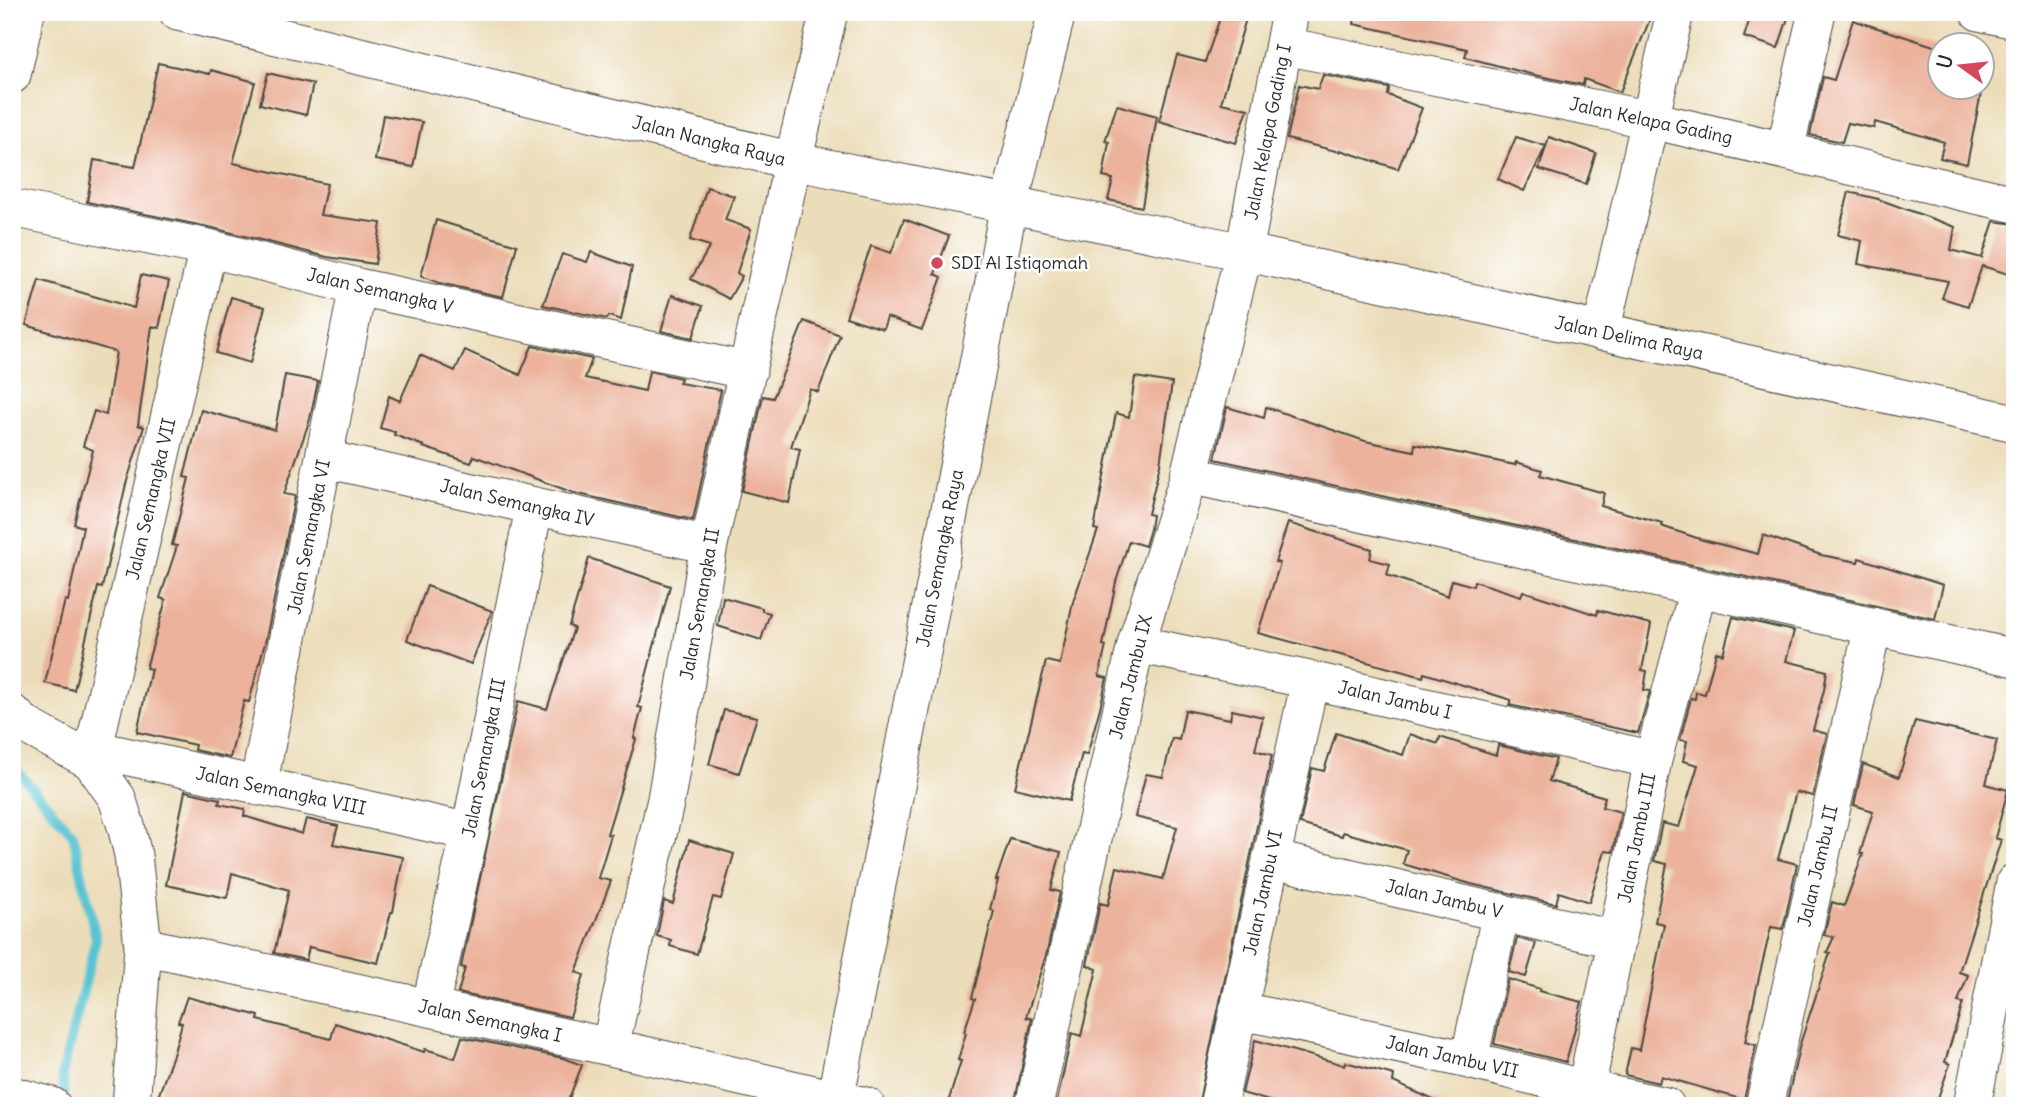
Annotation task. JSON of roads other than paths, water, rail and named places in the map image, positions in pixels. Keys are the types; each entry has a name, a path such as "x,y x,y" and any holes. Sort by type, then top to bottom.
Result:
{"street":[{"path":"12,75 26,12"},
{"name":"Jalan Nangka Raya","path":"178,12 262,22 793,161 1244,252"},
{"name":"Jalan Semangka II","path":"610,1047 666,799 709,545 793,161 829,12"},
{"name":"Jalan Semangka Raya","path":"845,1103 1009,205 1057,12"},
{"path":"1601,332 1675,12"},
{"path":"1785,150 1817,12"},
{"path":"1979,12 2015,20"},
{"name":"Jalan Kelapa Gading","path":"1288,29 1651,120 2015,205"},
{"name":"Jalan Kelapa Gading I","path":"1244,252 1288,29"},
{"name":"Jalan Semangka V","path":"12,208 208,248 358,287 748,371"},
{"name":"Jalan Semangka VII","path":"92,755 208,248"},
{"name":"Jalan Delima Raya","path":"1244,252 2015,423"},
{"name":"Jalan Jambu IX","path":"1034,1106 1136,644 1189,475 1244,252"},
{"name":"Jalan Semangka VI","path":"258,787 358,287"},
{"name":"Jalan Semangka IV","path":"325,460 709,545"},
{"path":"1189,475 2015,658"},
{"name":"Jalan Semangka III","path":"430,1008 470,832 534,508"},
{"name":"Jalan Jambu III","path":"1586,1089 1653,760 1698,589"},
{"name":"Jalan Jambu II","path":"1764,1106 1873,626"},
{"name":"Jalan Jambu I","path":"1136,644 1310,680 1653,760"},
{"name":"Jalan Jambu VI","path":"1218,1106 1310,680"},
{"path":"12,713 27,726 92,755 117,798 127,826 133,855 143,946 131,1106"},
{"name":"Jalan Semangka VIII","path":"92,755 470,832"},
{"name":"Jalan Jambu V","path":"1271,859 1617,940"},
{"path":"1972,1106 2015,882"},
{"path":"1469,1060 1501,912"},
{"name":"Jalan Semangka I","path":"143,946 610,1047 845,1103"},
{"name":"Jalan Jambu VII","path":"1238,1010 1665,1106"},
{"path":"14,1096 52,1106"}],"waterway":[{"path":"12,765 73,834 96,939 62,1074 65,1106"}],"place":[{"name":"SDI Al Istiqomah","path":"937,263"}]}
